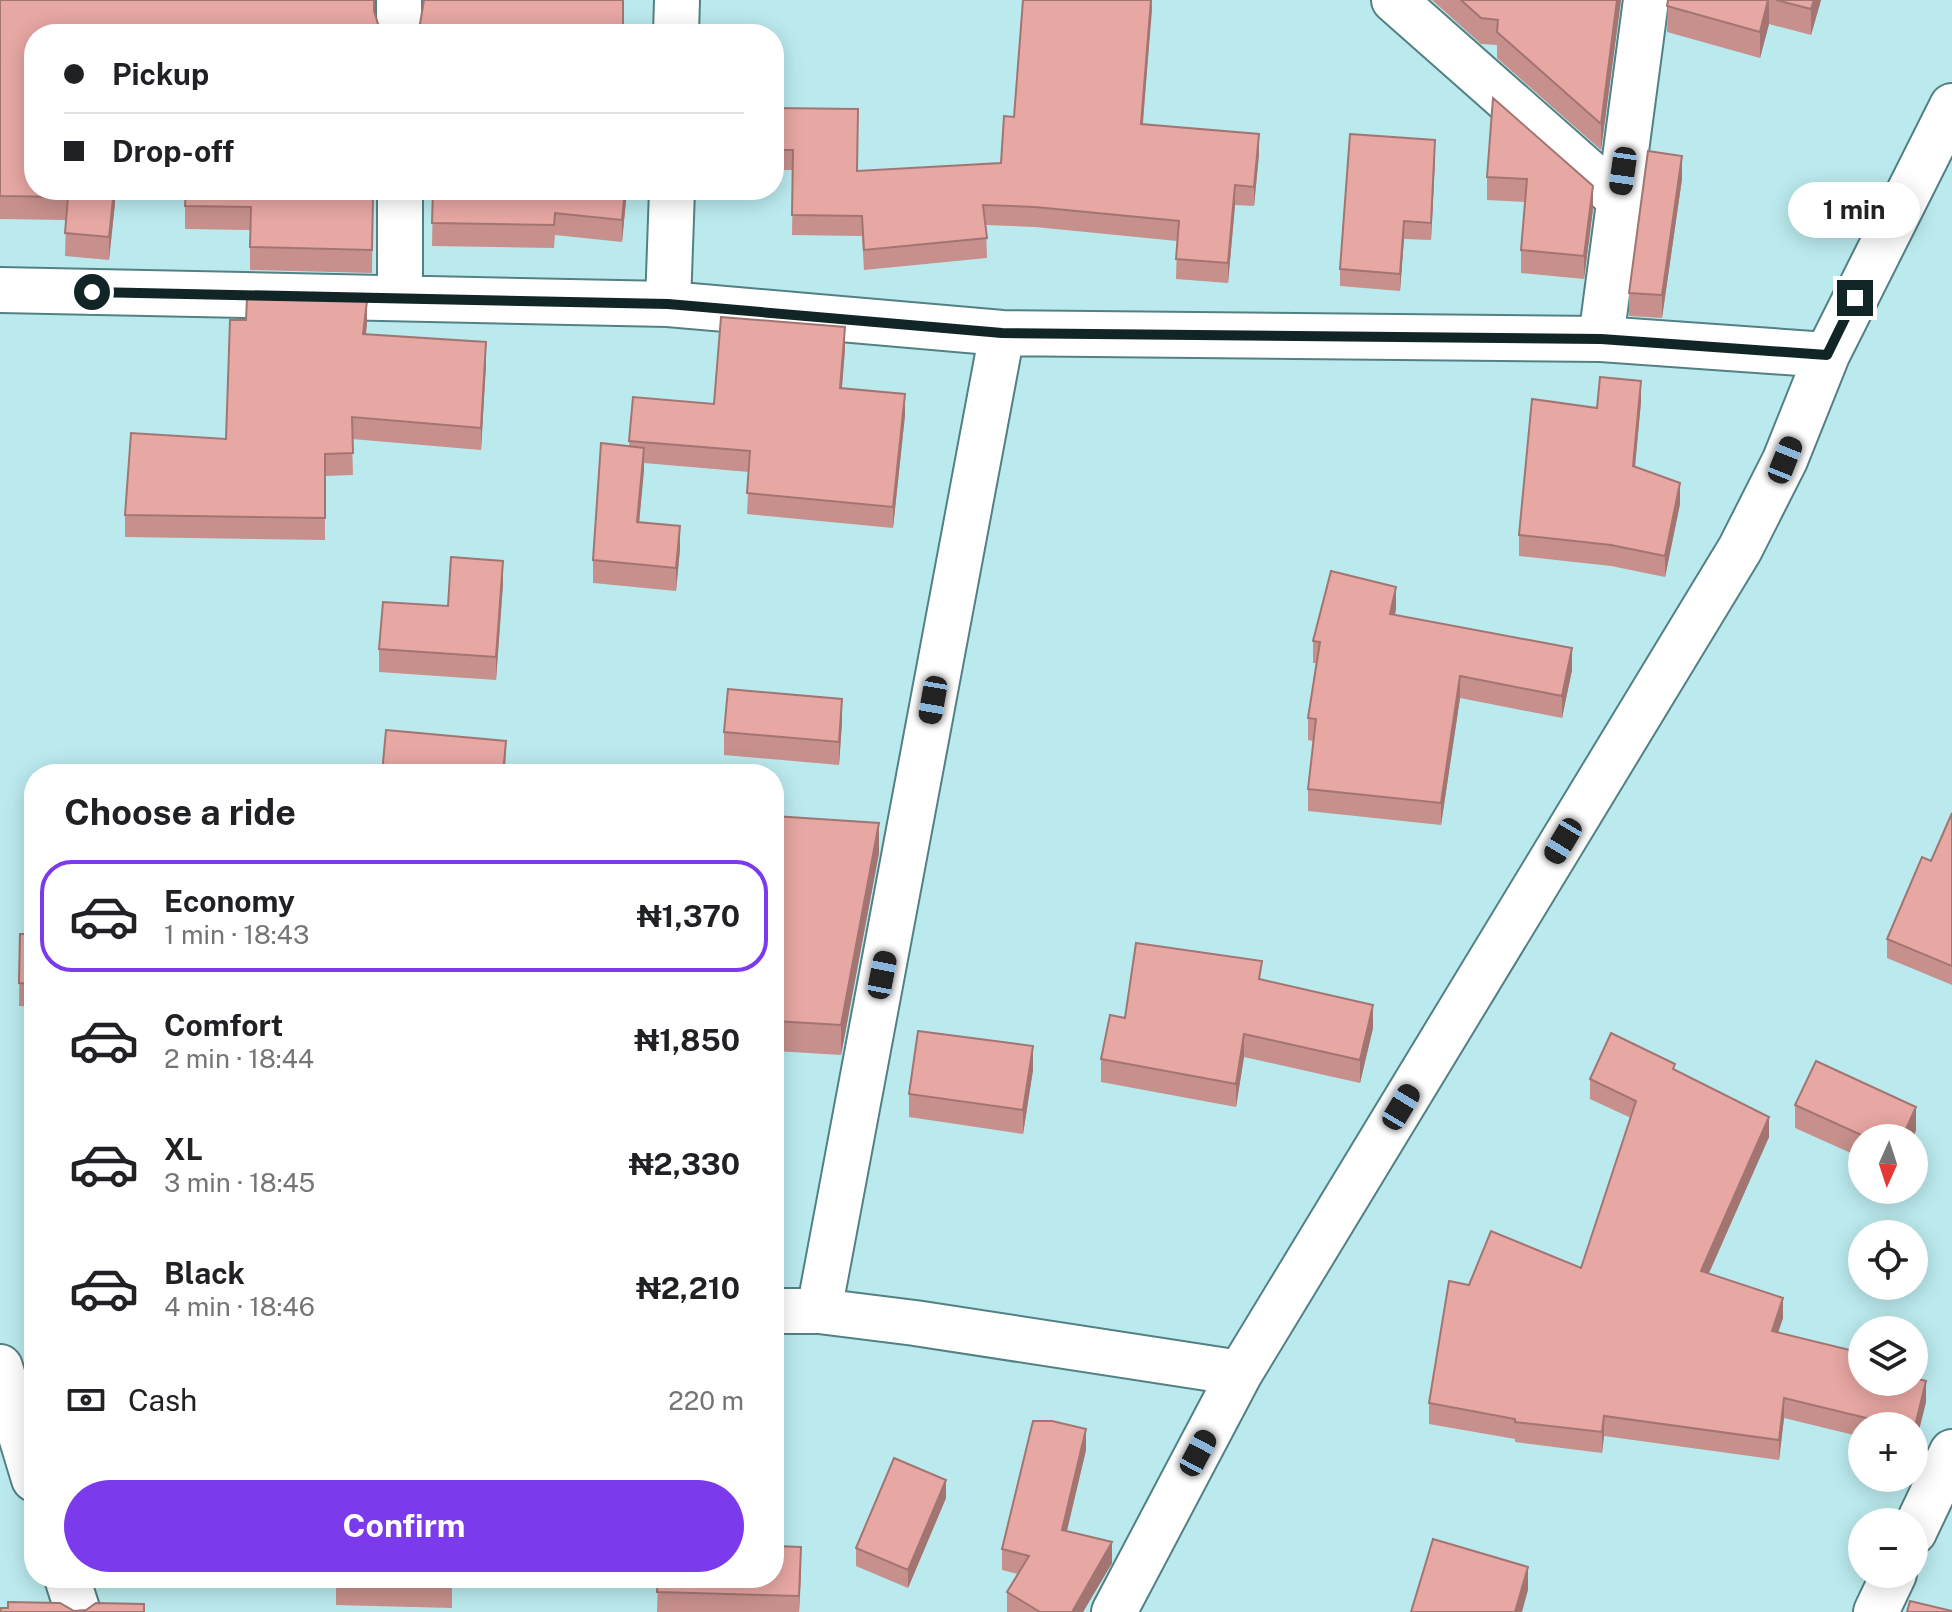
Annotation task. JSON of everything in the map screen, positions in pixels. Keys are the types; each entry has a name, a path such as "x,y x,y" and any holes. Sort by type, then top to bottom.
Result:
{"street":[{"path":"399,0 399,24"},
{"path":"676,24 677,0"},
{"path":"1394,0 1619,199"},
{"path":"1601,339 1646,0"},
{"path":"1114,1612 1240,1373 1740,549 1785,460 1827,355 1948,124"},
{"path":"400,200 400,298"},
{"path":"668,304 672,200"},
{"path":"0,290 668,304 1002,333 1601,339 1827,355"},
{"path":"819,1311 1002,333"},
{"path":"784,1311 819,1311 1240,1373"},
{"path":"0,1361 24,1358"},
{"path":"0,1367 24,1446"},
{"path":"1925,1508 1952,1452"},
{"path":"70,1588 78,1612"},
{"path":"1876,1612 1887,1588"}],"building":[{"path":"0,0 374,0 378,24 24,24 24,196 0,196"},
{"path":"424,0 623,0 623,24 420,24"},
{"path":"1023,0 1151,0 1141,124 1259,134 1254,187 1235,185 1228,263 1176,259 1179,221 983,205 987,238 864,250 862,216 792,215 793,150 784,150 784,108 858,109 857,171 1001,163 1004,116 1014,117"},
{"path":"1461,0 1617,0 1601,124 1497,32 1498,20 1481,18"},
{"path":"1668,0 1768,0 1760,32 1667,6"},
{"path":"1776,0 1814,0 1811,9"},
{"path":"1493,98 1593,186 1584,256 1521,250 1527,179 1487,177"},
{"path":"1350,134 1435,140 1431,223 1404,221 1400,274 1340,269"},
{"path":"1648,151 1682,156 1662,295 1629,293"},
{"path":"68,200 113,200 109,237 65,233"},
{"path":"185,200 373,200 372,250 250,247 251,207 185,206"},
{"path":"433,200 624,200 622,220 555,213 554,225 432,223"},
{"path":"247,298 367,301 363,334 486,342 481,428 352,417 353,453 325,454 325,518 125,515 131,433 226,439 230,320 246,320"},
{"path":"721,317 845,327 840,388 905,394 893,507 747,493 750,451 629,441 633,397 714,404"},
{"path":"1600,377 1641,381 1633,466 1680,483 1665,556 1611,545 1519,535 1532,399 1597,408"},
{"path":"601,443 644,448 637,522 680,526 676,568 593,560"},
{"path":"451,557 503,561 496,657 379,649 383,602 448,606"},
{"path":"1331,571 1396,587 1390,614 1572,648 1562,696 1460,676 1441,803 1308,789 1316,719 1308,718 1320,642 1313,641"},
{"path":"728,689 842,699 839,742 724,732"},
{"path":"386,730 506,741 504,764 383,764"},
{"path":"1952,813 1952,966 1887,939 1922,857 1931,861"},
{"path":"784,817 879,823 841,1025 784,1022"},
{"path":"20,934 24,934 24,983 19,983"},
{"path":"1136,943 1262,961 1259,979 1373,1005 1360,1060 1244,1034 1236,1084 1101,1059 1110,1015 1125,1018"},
{"path":"918,1031 1033,1046 1023,1110 909,1094"},
{"path":"1611,1033 1675,1064 1673,1069 1769,1117 1701,1271 1783,1298 1772,1331 1848,1350 1848,1396 1922,1396 1918,1412 1848,1414 1784,1398 1779,1440 1604,1416 1602,1432 1515,1422 1515,1419 1429,1403 1449,1281 1469,1285 1491,1231 1581,1268 1636,1101 1590,1079"},
{"path":"1816,1061 1916,1107 1908,1124 1848,1124 1848,1129 1795,1105"},
{"path":"1033,1421 1052,1421 1086,1429 1062,1530 1112,1542 1072,1612 1040,1612 1007,1592 1029,1556 1002,1549"},
{"path":"894,1458 946,1480 908,1570 856,1548"},
{"path":"1433,1539 1528,1567 1515,1612 1411,1612"},
{"path":"784,1546 801,1547 799,1596 657,1592 657,1588 784,1588"},
{"path":"1910,1601 1952,1611 1952,1612 1907,1612"},
{"path":"8,1602 60,1603 74,1611 86,1610 96,1603 144,1604 144,1612 0,1612 1,1608 8,1608"}],"route":[{"path":"92,292 668,304 1002,333 1601,339 1827,355 1855,298"}]}
